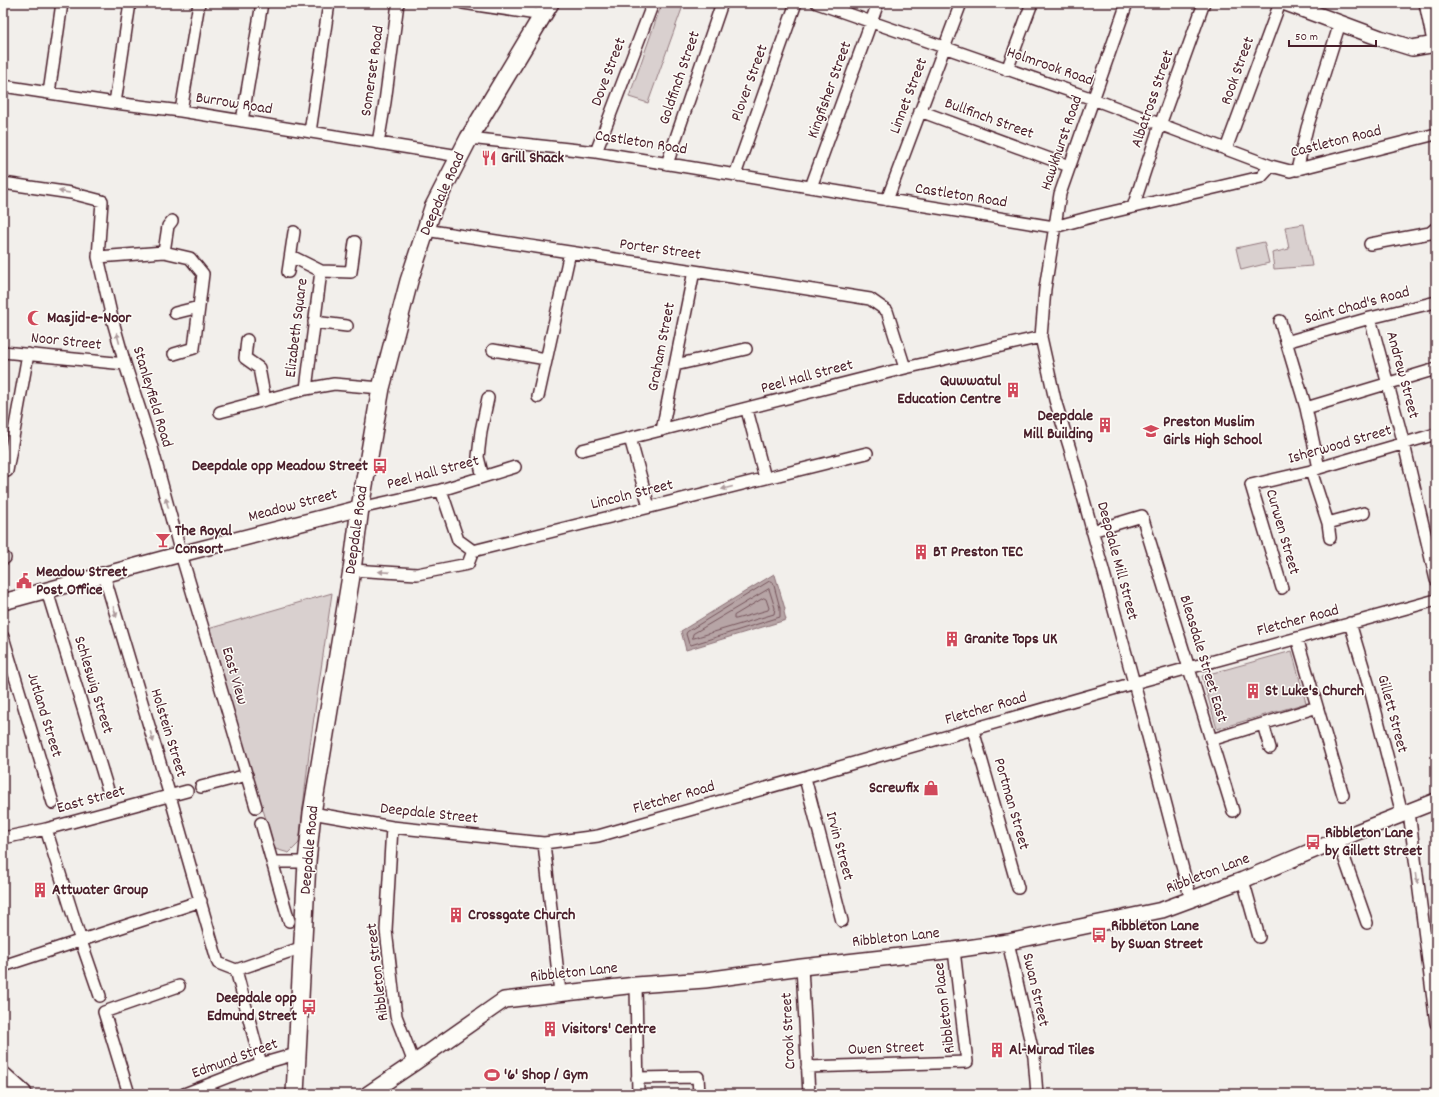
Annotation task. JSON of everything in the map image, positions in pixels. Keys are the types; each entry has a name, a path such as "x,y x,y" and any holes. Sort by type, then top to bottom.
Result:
{"main road":[{"path":"1286,3 1412,48 1436,45 1427,3"},
{"name":"Deepdale Road","path":"295,1094 307,862 312,812 352,570 360,508 382,388 408,281 433,208 469,138 547,9"},
{"name":"Meadow Street","path":"3,602 360,508"},
{"name":"Ribbleton Lane","path":"368,1094 504,1000 636,985 705,980 802,967 954,950 1008,942 1162,910 1243,880 1338,840 1436,802"}],"street":[{"path":"49,93 62,3"},
{"path":"115,103 130,3"},
{"path":"180,111 199,3"},
{"path":"242,121 262,3"},
{"path":"310,132 329,3"},
{"name":"Somerset Road","path":"378,143 398,3"},
{"path":"463,3 547,9"},
{"name":"Dove Street","path":"596,152 653,3"},
{"name":"Goldfinch Street","path":"667,164 722,3"},
{"name":"Plover Street","path":"735,175 796,3"},
{"name":"Holmrook Road","path":"817,3 1094,99 1271,166"},
{"name":"Kingfisher Street","path":"811,187 878,3"},
{"name":"Linnet Street","path":"888,200 961,3"},
{"path":"1007,70 1032,3"},
{"name":"Hawkhurst Road","path":"1054,227 1060,194 1069,166 1127,3"},
{"name":"Albatross Street","path":"1133,207 1160,125 1204,3"},
{"name":"Rook Street","path":"1226,149 1280,3"},
{"path":"1297,170 1307,128 1340,23"},
{"name":"Burrow Road","path":"3,86 180,111 378,143 457,160"},
{"name":"Bullfinch Street","path":"920,111 1069,166"},
{"name":"Castleton Road","path":"469,138 596,152 1054,227 1261,177 1271,166 1290,171 1297,170 1436,134"},
{"name":"Stanleyfield Road","path":"3,183 71,193 102,201 98,257 125,364 150,444 181,554"},
{"path":"164,252 168,226 172,221"},
{"name":"Deepdale Mill Street","path":"1054,227 1045,289 1041,337 1055,400 1070,449 1192,900"},
{"path":"1370,244 1430,233 1436,228"},
{"name":"Porter Street","path":"425,230 870,299 887,310 905,368"},
{"path":"288,272 294,232"},
{"path":"290,256 321,271 351,272 355,242"},
{"path":"98,257 164,252 190,258 203,274 194,348 174,354"},
{"path":"538,397 570,252"},
{"name":"Elizabeth Square","path":"306,389 321,271"},
{"name":"Graham Street","path":"662,430 694,271"},
{"name":"Saint Chad's Road","path":"1286,342 1370,318 1436,302"},
{"path":"175,313 199,308"},
{"name":"Andrew Street","path":"1370,318 1404,444 1436,580"},
{"path":"314,322 347,326"},
{"path":"1280,322 1306,408 1315,470 1328,523 1330,538"},
{"name":"Peel Hall Street","path":"582,450 747,410 905,368 1041,337"},
{"path":"247,340 245,358 259,368 270,399"},
{"path":"675,365 746,349"},
{"path":"493,350 546,359"},
{"name":"Noor Street","path":"3,352 125,364"},
{"path":"7,472 28,354"},
{"path":"1306,408 1436,369"},
{"path":"220,412 306,389 334,384 382,388"},
{"path":"483,477 478,457 481,431 488,398"},
{"path":"747,410 765,478"},
{"name":"Isherwood Street","path":"1251,485 1315,470 1436,434"},
{"path":"630,438 649,507"},
{"name":"Lincoln Street","path":"473,551 867,453"},
{"name":"Peel Hall Street","path":"360,508 441,490 514,467"},
{"name":"Curwen Street","path":"1251,485 1282,588"},
{"path":"352,570 417,574 468,564 473,551 458,540 441,490"},
{"path":"1328,523 1364,513"},
{"name":"Bleasdale Street East","path":"1092,531 1142,516 1233,811"},
{"name":"East View","path":"181,554 256,807"},
{"name":"Holstein Street","path":"104,575 218,963 236,970"},
{"name":"Schleswig Street","path":"47,590 108,790"},
{"name":"Fletcher Road","path":"544,843 598,836 1134,683 1436,600"},
{"name":"Gillett Street","path":"1350,623 1405,813 1435,1005 1436,1022"},
{"name":"Jutland Street","path":"3,637 7,662 54,803"},
{"path":"1297,638 1343,795"},
{"path":"1211,740 1311,709"},
{"path":"1263,724 1270,748"},
{"name":"Portman Street","path":"973,730 1018,888"},
{"path":"201,787 246,775"},
{"name":"Irvin Street","path":"805,778 842,921"},
{"name":"East Street","path":"3,838 46,829 187,791"},
{"name":"Deepdale Street","path":"312,812 392,827 544,843"},
{"path":"261,823 290,921"},
{"name":"Ribbleton Street","path":"392,827 386,930 396,1016 414,1063"},
{"path":"46,829 100,996"},
{"path":"1338,840 1368,923"},
{"path":"544,843 560,993"},
{"path":"272,862 307,862"},
{"path":"1243,880 1259,937"},
{"path":"3,966 201,901"},
{"name":"Swan Street","path":"1008,942 1034,1057 1037,1094"},
{"path":"261,1064 236,970 303,947"},
{"name":"Ribbleton Place","path":"954,950 967,1062"},
{"name":"Crook Street","path":"802,967 809,1094"},
{"path":"636,985 638,1094"},
{"path":"129,1094 104,1012 179,986"},
{"name":"Edmund Street","path":"184,1094 261,1064 296,1054"},
{"name":"Owen Street","path":"807,1067 967,1062"},
{"path":"637,1078 698,1077 699,1094"}],"shaded area":[{"path":"662,3 684,3 648,103 629,97"},
{"path":"1304,224 1312,266 1274,269 1272,253 1289,249 1285,227"},
{"path":"1264,242 1269,263 1241,270 1236,248"},
{"path":"332,593 310,745 299,843 289,853 275,849 208,629"},
{"path":"1292,651 1306,703 1217,729 1202,676"}],"water":[{"path":"774,574 785,609 784,612 786,620 686,650 681,631"}],"place":[{"name":"Grill Shack","path":"489,158"},
{"name":"Masjid-e-Noor","path":"35,318"},
{"name":"Quwwatul Education Centre","path":"1013,390"},
{"name":"Deepdale Mill Building","path":"1105,425"},
{"name":"Preston Muslim Girls High School","path":"1151,431"},
{"name":"Deepdale opp Meadow Street","path":"380,466"},
{"name":"The Royal Consort","path":"163,540"},
{"name":"BT Preston TEC","path":"921,552"},
{"name":"Meadow Street Post Office","path":"24,581"},
{"name":"Granite Tops UK","path":"952,639"},
{"name":"St Luke's Church","path":"1253,691"},
{"name":"Screwfix","path":"931,788"},
{"name":"Ribbleton Lane by Gillett Street","path":"1313,842"},
{"name":"Attwater Group","path":"40,890"},
{"name":"Crossgate Church","path":"456,915"},
{"name":"Ribbleton Lane by Swan Street","path":"1099,935"},
{"name":"Deepdale opp Edmund Street","path":"309,1007"},
{"name":"Visitors' Centre","path":"550,1029"},
{"name":"Al-Murad Tiles","path":"997,1050"},
{"name":"'6' Shop / Gym","path":"492,1075"}]}
